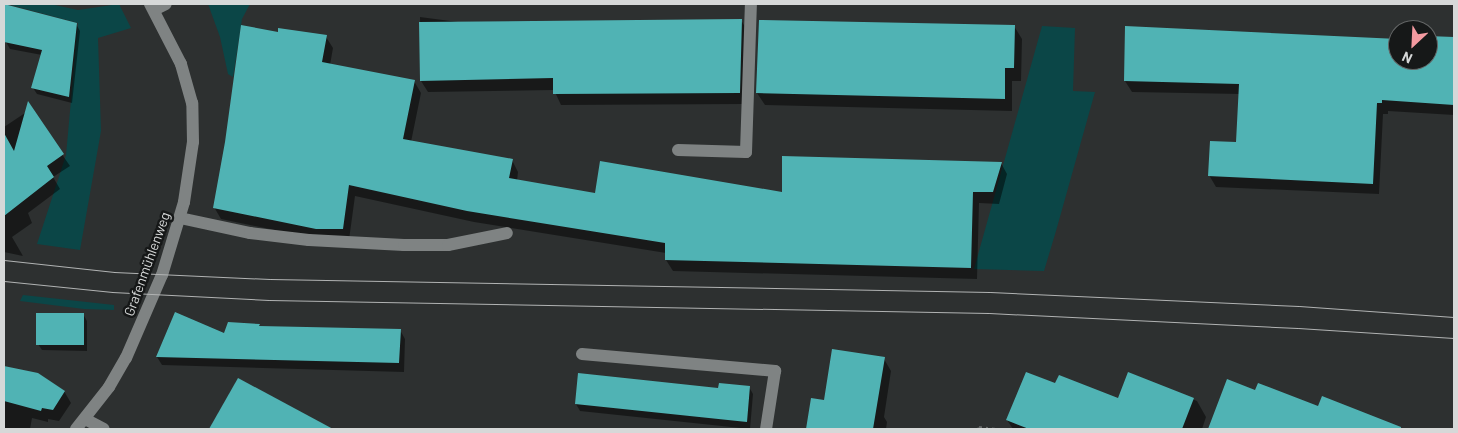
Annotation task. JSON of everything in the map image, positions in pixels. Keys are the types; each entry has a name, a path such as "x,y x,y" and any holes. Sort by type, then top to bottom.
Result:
{"street":[{"name":"Grafenmühlenweg","path":"76,429 109,387 126,358 154,295 180,218 193,142 192,103 182,64 152,7 166,4"},
{"path":"678,150 746,152 751,4"},
{"path":"180,218 250,233 309,240 404,245 448,245 507,233"},
{"path":"582,354 775,371 766,429"},
{"path":"85,419 104,429"}],"path":[{"path":"979,429 979,426 996,429"}],"shaded area":[{"path":"7,4 50,4 78,10 119,4 131,28 98,38 101,131 80,250 37,244 66,155 78,23"},
{"path":"208,4 250,4 242,19 233,77 228,74 220,37"},
{"path":"1042,26 1075,28 1073,91 1095,92 1044,271 974,269"},
{"path":"23,295 114,305 114,310 84,309 20,301"}],"building":[{"path":"4,4 77,23 69,97 31,88 42,50 4,42"},
{"path":"742,19 740,93 553,94 553,78 420,81 419,22"},
{"path":"759,20 1015,25 1014,68 1005,68 1005,99 756,93"},
{"path":"241,25 278,32 278,28 327,35 322,62 415,80 403,139 513,159 509,178 595,193 600,161 782,192 782,156 1002,162 993,192 973,192 971,268 665,260 665,243 467,211 349,185 343,229 316,229 213,208 225,142"},
{"path":"1125,26 1388,39 1388,70 1438,70 1438,36 1454,37 1454,105 1382,100 1382,103 1377,103 1373,184 1208,176 1210,141 1236,142 1239,84 1124,81"},
{"path":"28,101 64,154 47,166 54,177 4,216 4,133 14,151"},
{"path":"175,312 224,333 228,322 260,324 259,326 401,329 399,363 156,357"},
{"path":"36,313 84,313 84,345 36,345"},
{"path":"832,349 885,357 873,429 806,429 811,398 824,400"},
{"path":"4,366 38,373 65,391 53,410 42,408 41,411 4,401"},
{"path":"1026,372 1055,383 1059,375 1118,398 1128,372 1194,398 1182,429 1029,429 1006,420"},
{"path":"578,373 718,388 719,383 750,386 747,422 575,404"},
{"path":"238,378 333,429 209,429"},
{"path":"1227,379 1255,390 1258,383 1318,406 1322,396 1401,427 1401,429 1208,429"}],"tram line":[{"path":"4,260 114,272 270,279 990,292 1299,306 1454,317"},
{"path":"4,281 112,292 269,300 989,313 1298,328 1454,338"}]}
